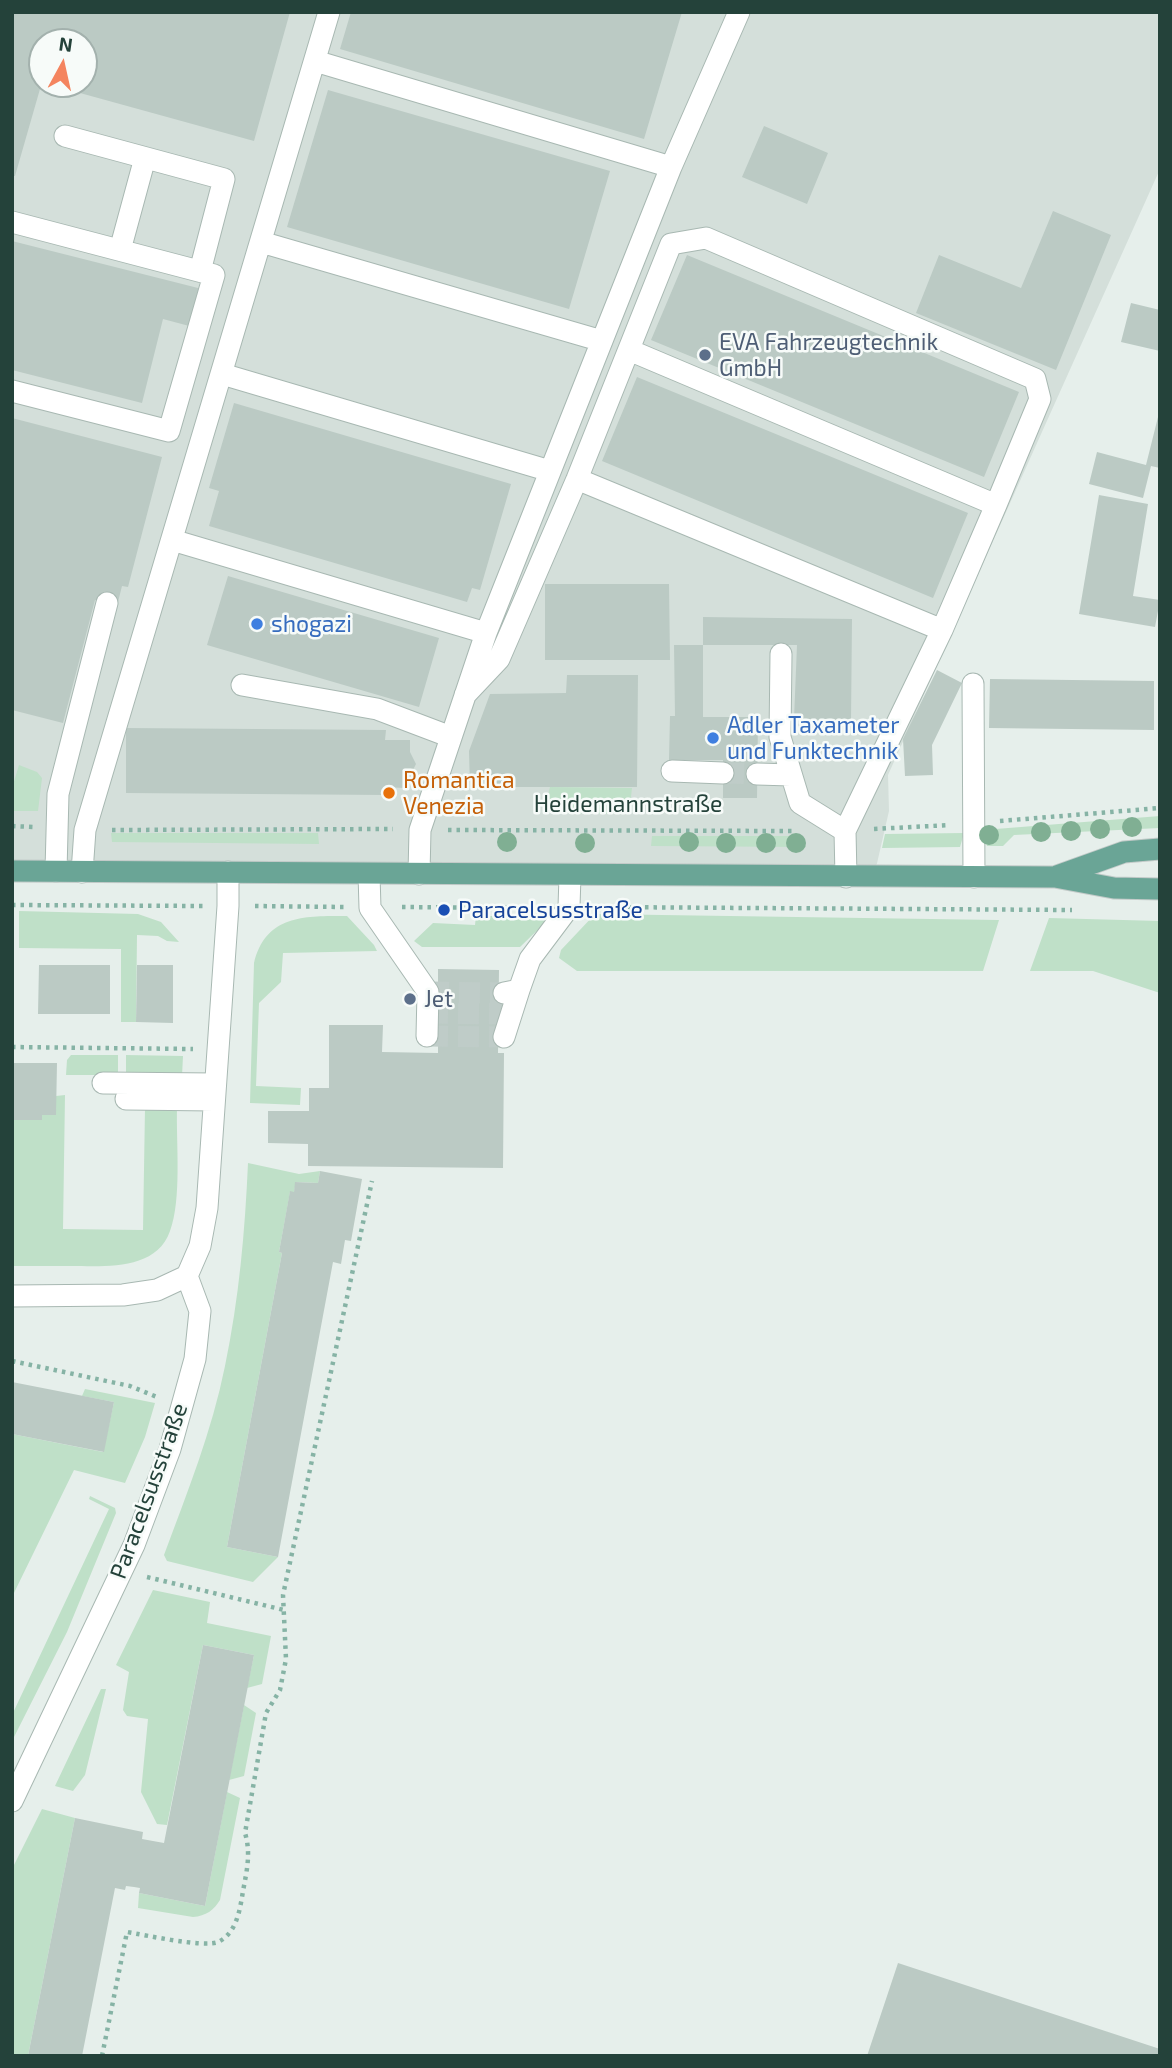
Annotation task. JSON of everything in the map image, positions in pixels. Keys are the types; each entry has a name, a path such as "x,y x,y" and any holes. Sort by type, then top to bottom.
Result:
{"main road":[{"path":"1055,877 1124,852 1160,849"},
{"path":"12,871 1055,877 1114,888 1160,890"}],"street":[{"path":"82,872 85,830 329,12"},
{"path":"419,874 420,830 486,633 671,167 739,12"},
{"path":"315,61 671,167"},
{"path":"65,136 224,179 200,271"},
{"path":"120,250 145,158"},
{"path":"12,222 215,275 169,431 12,391"},
{"path":"465,695 499,659 577,479 671,244 706,238 1035,379 1040,399 996,505 942,630 845,831 846,877"},
{"path":"261,242 602,341"},
{"path":"629,350 996,505"},
{"path":"222,374 550,471"},
{"path":"577,479 942,630"},
{"path":"172,540 486,633"},
{"path":"56,871 58,794 107,603"},
{"path":"781,654 780,737 800,803 845,831"},
{"path":"973,684 974,877"},
{"path":"242,685 377,709 451,737"},
{"path":"672,771 723,773"},
{"path":"757,774 791,775"},
{"path":"12,1296 123,1295 157,1290 187,1276 200,1246 207,1208 228,906 228,872"},
{"path":"369,874 370,908 428,992 427,1036"},
{"path":"504,1037 510,1002 530,958 569,907 570,876"},
{"path":"103,1083 215,1092"},
{"path":"126,1099 215,1092"},
{"name":"Paracelsusstraße","path":"12,1801 124,1567 170,1449 195,1359 200,1311 187,1276"}],"path":[{"name":"Heidemannstraße","path":"85,830 845,831 1160,808"},
{"path":"12,825 56,828"},
{"path":"12,1047 218,1049"},
{"path":"102,2056 127,1932 197,1943 217,1942 232,1931 240,1913 250,1851 245,1833 261,1740 266,1713 280,1690 286,1659 283,1595 372,1181"},
{"path":"12,1361 130,1386 182,1407"},
{"path":"124,1567 150,1578 284,1610"}],"shaded area":[{"path":"12,12 1160,12 1160,169 888,775 889,811 875,872 12,865"}],"green space":[{"path":"19,765 37,772 42,778 38,811 12,811 12,788"},
{"path":"550,787 632,788 629,814 552,813 545,807"},
{"path":"1160,816 1160,828 1014,835 1003,846 987,846 983,830"},
{"path":"111,833 318,833 319,844 112,842"},
{"path":"964,833 960,847 882,848 885,834"},
{"path":"652,836 800,836 806,847 651,846"},
{"path":"19,911 138,914 161,922 179,942 167,941 158,936 137,935 136,1022 121,1022 121,949 19,948"},
{"path":"595,914 999,920 983,971 577,971 559,958 561,950"},
{"path":"317,916 347,916 377,951 283,953 281,982 259,1003 256,1086 301,1088 300,1105 250,1103 254,963 260,947 268,935 290,921"},
{"path":"476,916 552,916 520,947 422,947 414,941 433,923 475,925"},
{"path":"1049,918 1160,921 1160,993 1093,971 1030,971"},
{"path":"71,1055 118,1055 118,1075 66,1075 67,1060"},
{"path":"126,1055 183,1056 182,1076 126,1076"},
{"path":"65,1095 63,1229 143,1230 145,1108 177,1108 177,1187 174,1218 163,1244 141,1260 128,1264 99,1266 12,1266 12,1120 42,1120 42,1115 56,1115 56,1096"},
{"path":"248,1163 299,1174 320,1171 318,1183 296,1182 294,1192 290,1192 279,1252 282,1253 227,1547 278,1557 253,1582 167,1561 164,1555 206,1438 220,1390 241,1265"},
{"path":"85,1389 155,1403 145,1437 125,1483 74,1470 12,1597 12,1434 103,1452 114,1402 82,1396"},
{"path":"90,1496 115,1508 116,1513 67,1632 12,1741 12,1715 109,1509 89,1499"},
{"path":"153,1590 210,1602 207,1623 271,1636 262,1684 247,1688 254,1655 203,1645 167,1825 157,1824 141,1792 148,1719 127,1716 123,1710 129,1672 116,1665"},
{"path":"101,1689 106,1689 85,1775 73,1791 55,1786"},
{"path":"244,1705 256,1713 244,1776 229,1780"},
{"path":"227,1792 240,1798 218,1904 206,1914 193,1917 138,1908 139,1893 205,1906"},
{"path":"42,1809 75,1818 28,2056 12,2056 12,1869"}],"building":[{"path":"12,12 290,12 254,141 98,98 98,28 28,28 28,98 37,98 15,176 12,176"},
{"path":"351,12 682,12 644,139 340,49"},
{"path":"328,90 610,171 569,309 287,227"},
{"path":"764,126 828,153 807,204 742,177"},
{"path":"1053,211 1111,235 1056,370 916,313 939,255 1021,288"},
{"path":"12,241 202,289 193,327 163,319 142,403 12,370"},
{"path":"687,255 1019,392 984,477 651,340"},
{"path":"1131,303 1160,310 1160,351 1121,342"},
{"path":"637,377 968,513 933,598 602,461"},
{"path":"234,403 511,484 480,590 472,588 467,602 209,526 219,491 209,488"},
{"path":"1159,413 1160,468 1151,466 1143,498 1089,484 1097,452 1146,465"},
{"path":"12,418 162,457 128,587 122,586 117,606 95,600 63,723 12,710"},
{"path":"1099,495 1148,504 1133,596 1160,600 1155,627 1079,614"},
{"path":"228,576 439,638 419,707 207,645"},
{"path":"545,584 669,584 670,660 545,660"},
{"path":"703,617 852,619 851,721 794,719 797,645 703,645"},
{"name":"Adler Taxameter und Funktechnik","path":"674,645 703,645 703,717 758,717 757,798 723,798 723,760 669,760 670,716 675,716"},
{"path":"937,670 962,683 932,745 933,775 905,776 903,739"},
{"path":"567,675 638,675 637,787 470,787 469,751 490,694 566,693"},
{"path":"990,679 1154,681 1154,730 989,728"},
{"path":"126,728 386,730 385,740 410,740 410,752 416,764 404,788 385,787 385,795 126,793"},
{"path":"39,965 110,965 110,1014 38,1014"},
{"path":"137,965 173,965 173,1023 136,1022"},
{"path":"438,969 499,970 498,1053 504,1053 503,1168 308,1166 308,1144 268,1143 268,1111 309,1111 309,1088 329,1088 329,1025 383,1025 382,1052 438,1053"},
{"path":"12,1063 57,1063 56,1115 42,1115 42,1120 12,1120"},
{"path":"320,1171 362,1179 351,1241 345,1240 341,1264 333,1262 278,1557 227,1547 282,1253 279,1252 290,1191 294,1192 295,1182 318,1183"},
{"path":"12,1382 114,1402 104,1452 12,1434"},
{"path":"203,1645 254,1655 205,1906 139,1893 140,1888 115,1888 82,2056 28,2056 75,1818 143,1832 142,1839 164,1843"},
{"path":"898,1963 1160,2049 1160,2056 867,2056"}],"tunnel":[{"path":"723,773 757,774"},
{"path":"428,992 504,993"},
{"path":"427,1013 504,1014"},
{"path":"427,1036 504,1037"}],"place":[{"name":"EVA Fahrzeugtechnik GmbH","path":"705,355"},
{"name":"shogazi","path":"257,624"},
{"name":"Adler Taxameter und Funktechnik","path":"713,738"},
{"name":"Romantica Venezia","path":"389,793"},
{"name":"Paracelsusstraße","path":"444,910"},
{"name":"Jet","path":"410,999"}]}
